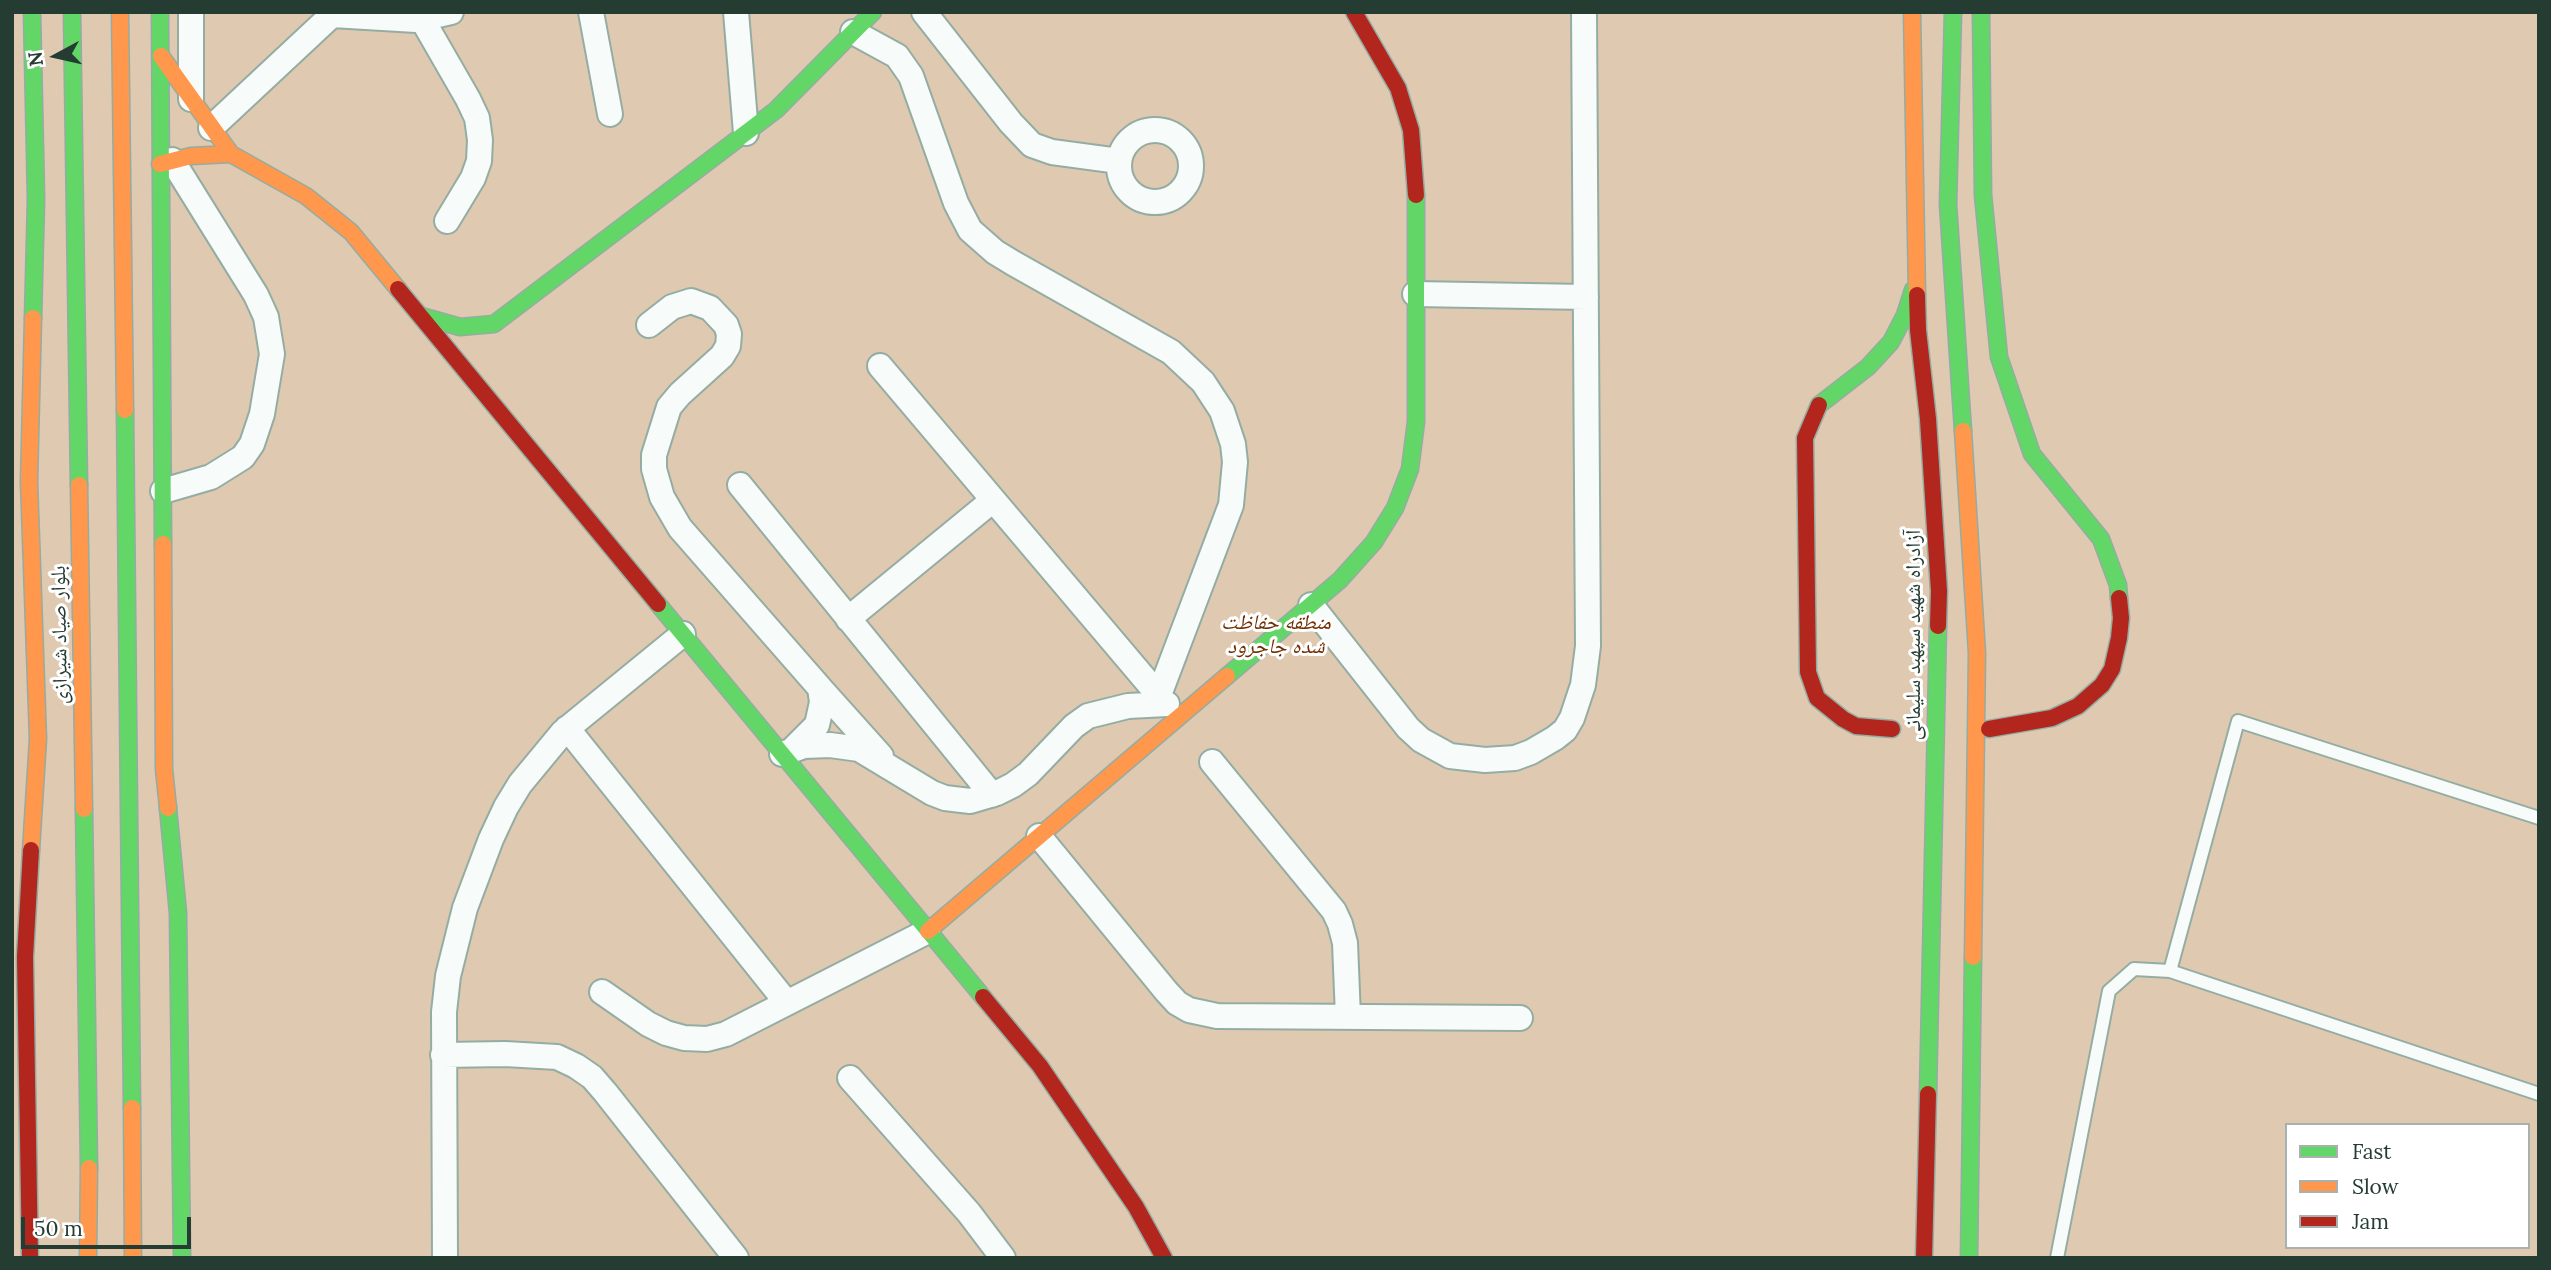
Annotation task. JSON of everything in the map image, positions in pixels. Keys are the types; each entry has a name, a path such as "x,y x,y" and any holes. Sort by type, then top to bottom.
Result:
{"main road":[{"path":"30,1258 25,957 38,739 29,482 36,186 32,12"},
{"name":"بلوار صیاد شیرازی","path":"72,12 89,1172 88,1258"},
{"path":"120,12 145,524 178,913 183,1201 181,1258"},
{"path":"133,1258 122,1172 145,524 163,491 166,162 160,12"},
{"path":"421,316 460,327 494,324 790,97 873,12"},
{"path":"928,931 1039,836 1168,706 1311,605 1340,580 1374,542 1395,508 1410,469 1416,422 1416,192 1411,130 1394,79 1354,12"},
{"name":"آزادراه شهید سپهبد سلیمانی","path":"1912,12 1918,330 1928,419 1939,591 1924,1258"},
{"path":"1953,12 1948,204 1977,653 1969,1258"},
{"path":"1981,12 1983,195 1999,357 2032,454 2101,539 2113,568 2121,618 2112,669 2102,685 2078,706 2052,718 1989,729"},
{"path":"161,56 231,154 329,211 351,232 683,634 788,751 1061,1096 1136,1207 1164,1258"},
{"path":"166,162 208,154 231,154"},
{"path":"1892,729 1856,726 1843,719 1817,698 1811,685 1808,672 1805,438 1818,406 1868,367 1891,342 1905,315 1917,274"},
{"path":"489,399 482,374 483,354 494,324"},
{"path":"31,404 45,424"},
{"path":"65,454 79,474"},
{"path":"63,517 79,499"},
{"path":"31,554 47,536"},
{"path":"89,1172 122,1172 150,1182"},
{"path":"167,1191 183,1201"}],"street":[{"path":"191,12 191,100"},
{"path":"211,128 332,14 422,19 451,12"},
{"path":"591,12 610,114"},
{"path":"736,12 746,133"},
{"path":"925,12 1011,123 1032,145 1052,152 1119,161"},
{"path":"1311,605 1408,728 1436,749 1465,759 1501,760 1531,752 1564,730 1579,703 1588,646 1584,12"},
{"path":"422,19 477,118 480,140 479,161 473,178 447,221"},
{"path":"853,32 897,56 911,76 956,203 970,230 995,252 1013,263 1171,352 1203,382 1222,411 1233,444 1235,462 1231,505 1168,706"},
{"path":"12,107 25,97 33,75"},
{"path":"12,139 24,153 36,186"},
{"path":"163,491 211,477 243,457 252,444 262,414 272,354 266,317 256,295 166,162"},
{"path":"1416,294 1586,297"},
{"path":"649,325 672,307 691,301 710,308 726,325 729,334 728,346 722,356 669,407 654,455 654,469 662,497 681,528 890,766"},
{"path":"880,366 1168,706"},
{"path":"740,485 992,795"},
{"path":"848,619 993,500"},
{"path":"445,1258 444,1012 448,976 465,908 491,839 506,807 542,754 567,728 683,634"},
{"path":"788,751 817,726 822,702 820,688"},
{"path":"788,751 830,745 859,749 932,793 945,798 970,801 1013,785 1028,774 1074,726 1088,716 1128,706 1168,706"},
{"path":"567,728 787,1003"},
{"path":"1212,762 1334,911 1345,943 1348,1017"},
{"path":"1039,836 1166,991 1177,1003 1189,1010 1217,1016 1520,1018"},
{"path":"602,992 648,1024 684,1038 707,1039 726,1034 928,931"},
{"path":"443,1055 505,1054 557,1058 592,1077 736,1258"},
{"path":"850,1077 969,1213 1003,1258"}],"lane":[{"path":"2170,971 2238,720 2539,818"},
{"path":"2057,1258 2109,991 2134,969 2170,971 2539,1094"}],"green space":[{"name":"منطقه حفاظت شده جاجرود","path":"12,12 2539,12 2539,1258 12,1258"}],"traffic: fast":[{"path":"32,12 36,199 33,318"},
{"path":"72,12 79,485"},
{"path":"160,12 163,544"},
{"path":"421,316 460,327 494,324 776,110 873,12"},
{"path":"1953,12 1948,204 1963,431"},
{"path":"1981,12 1983,195 1999,357 2032,454 2101,539 2118,585 2119,598"},
{"path":"1227,676 1340,580 1374,542 1395,508 1410,469 1416,422 1416,195"},
{"path":"1819,405 1868,367 1891,342 1905,315 1913,290"},
{"path":"125,410 132,1108"},
{"path":"658,604 983,997"},
{"path":"1928,1094 1938,626"},
{"path":"168,808 178,913 182,1258"},
{"path":"84,809 89,1168"},
{"path":"1969,1258 1973,957"}],"traffic: slow":[{"path":"120,12 125,410"},
{"path":"1912,12 1917,295"},
{"path":"161,56 231,154 306,196 351,232 398,289"},
{"path":"160,164 191,156 231,154"},
{"path":"31,850 38,739 29,482 33,318"},
{"path":"1963,431 1977,653 1973,957"},
{"path":"79,485 84,809"},
{"path":"163,544 164,769 168,808"},
{"path":"928,931 1227,676"},
{"path":"132,1108 133,1258"},
{"path":"88,1258 89,1168"}],"traffic: jam":[{"path":"1354,12 1398,88 1411,130 1416,195"},
{"path":"398,289 658,604"},
{"path":"1917,295 1939,591 1938,626"},
{"path":"1819,405 1805,438 1808,672 1817,698 1843,719 1856,726 1892,729"},
{"path":"1989,729 2052,718 2078,706 2102,685 2112,669 2119,638 2119,598"},
{"path":"30,1258 25,957 31,850"},
{"path":"983,997 1040,1066 1136,1207 1164,1258"},
{"path":"1924,1258 1928,1094"}]}
